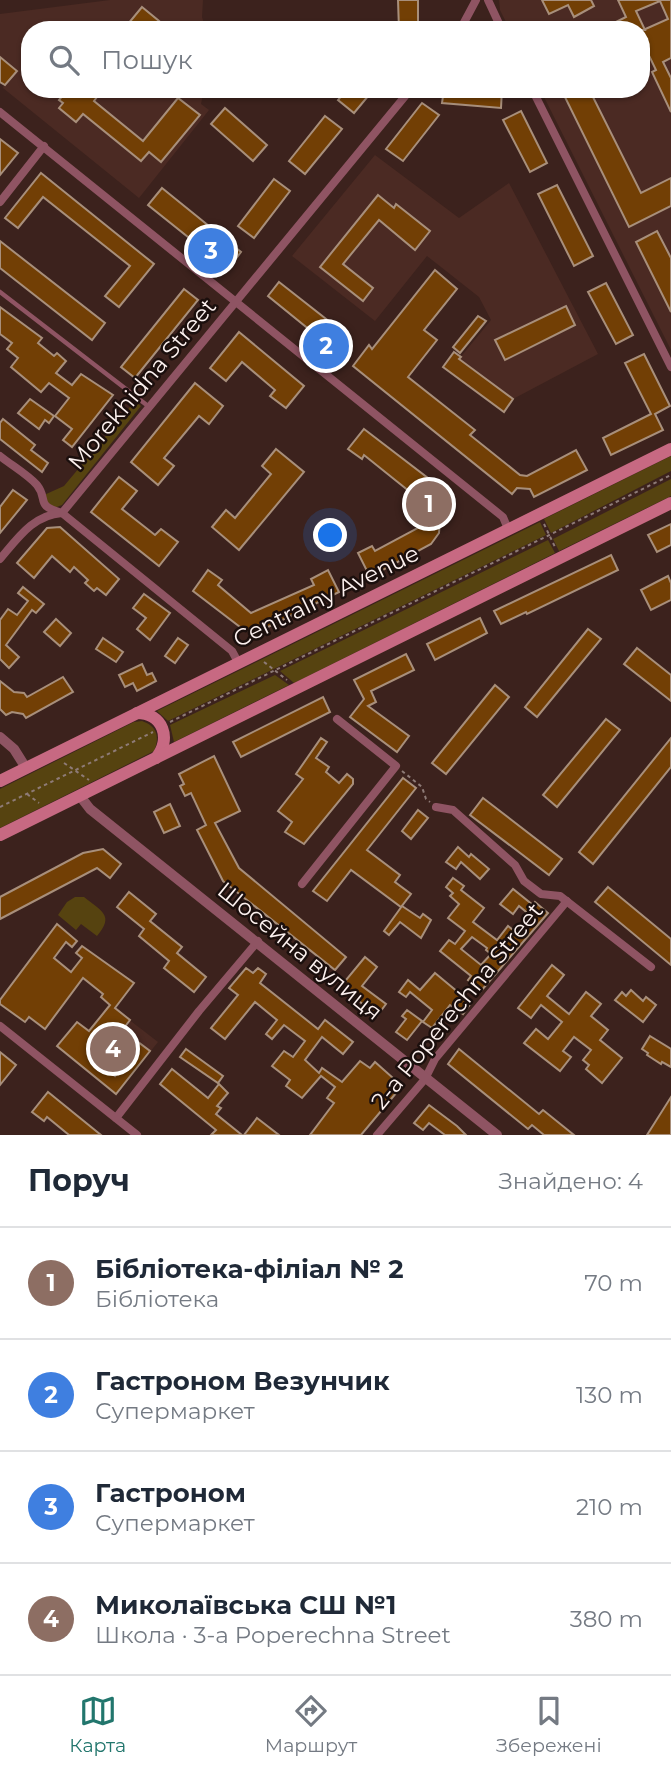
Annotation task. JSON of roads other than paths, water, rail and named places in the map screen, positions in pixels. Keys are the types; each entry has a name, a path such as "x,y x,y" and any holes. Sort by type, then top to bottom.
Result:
{"main road":[{"name":"Centralny Avenue","path":"0,781 671,449"},
{"path":"0,835 671,503"},
{"path":"137,713 154,717 162,727 164,743 155,758"}],"street":[{"path":"465,21 476,0"},
{"path":"488,0 498,21"},
{"name":"Morekhidna Street","path":"62,513 404,98"},
{"path":"536,98 671,367"},
{"path":"0,113 502,517 508,529"},
{"path":"0,202 44,146"},
{"path":"0,456 38,487 42,502 48,509 62,513 232,651 239,662"},
{"path":"0,559 39,518 62,513"},
{"path":"302,884 396,766 337,719"},
{"path":"0,737 14,749 26,768"},
{"name":"Шосейна вулиця","path":"80,796 90,809 498,1135"},
{"path":"436,807 453,810 515,865 524,881 541,894 560,896 651,967"},
{"name":"2-a Poperechna Street","path":"377,1135 425,1079 435,1059 567,901"},
{"path":"116,1118 199,1011 258,941"},
{"path":"0,1026 137,1135"}],"lane":[{"path":"0,292 148,406"}],"place":[{"name":"Гастроном","path":"211,251"},
{"name":"Гастроном Везунчик","path":"326,346"},
{"name":"Бібліотека-філіал № 2","path":"429,504"},
{"name":"Миколаївська СШ №1","path":"113,1049"}]}
